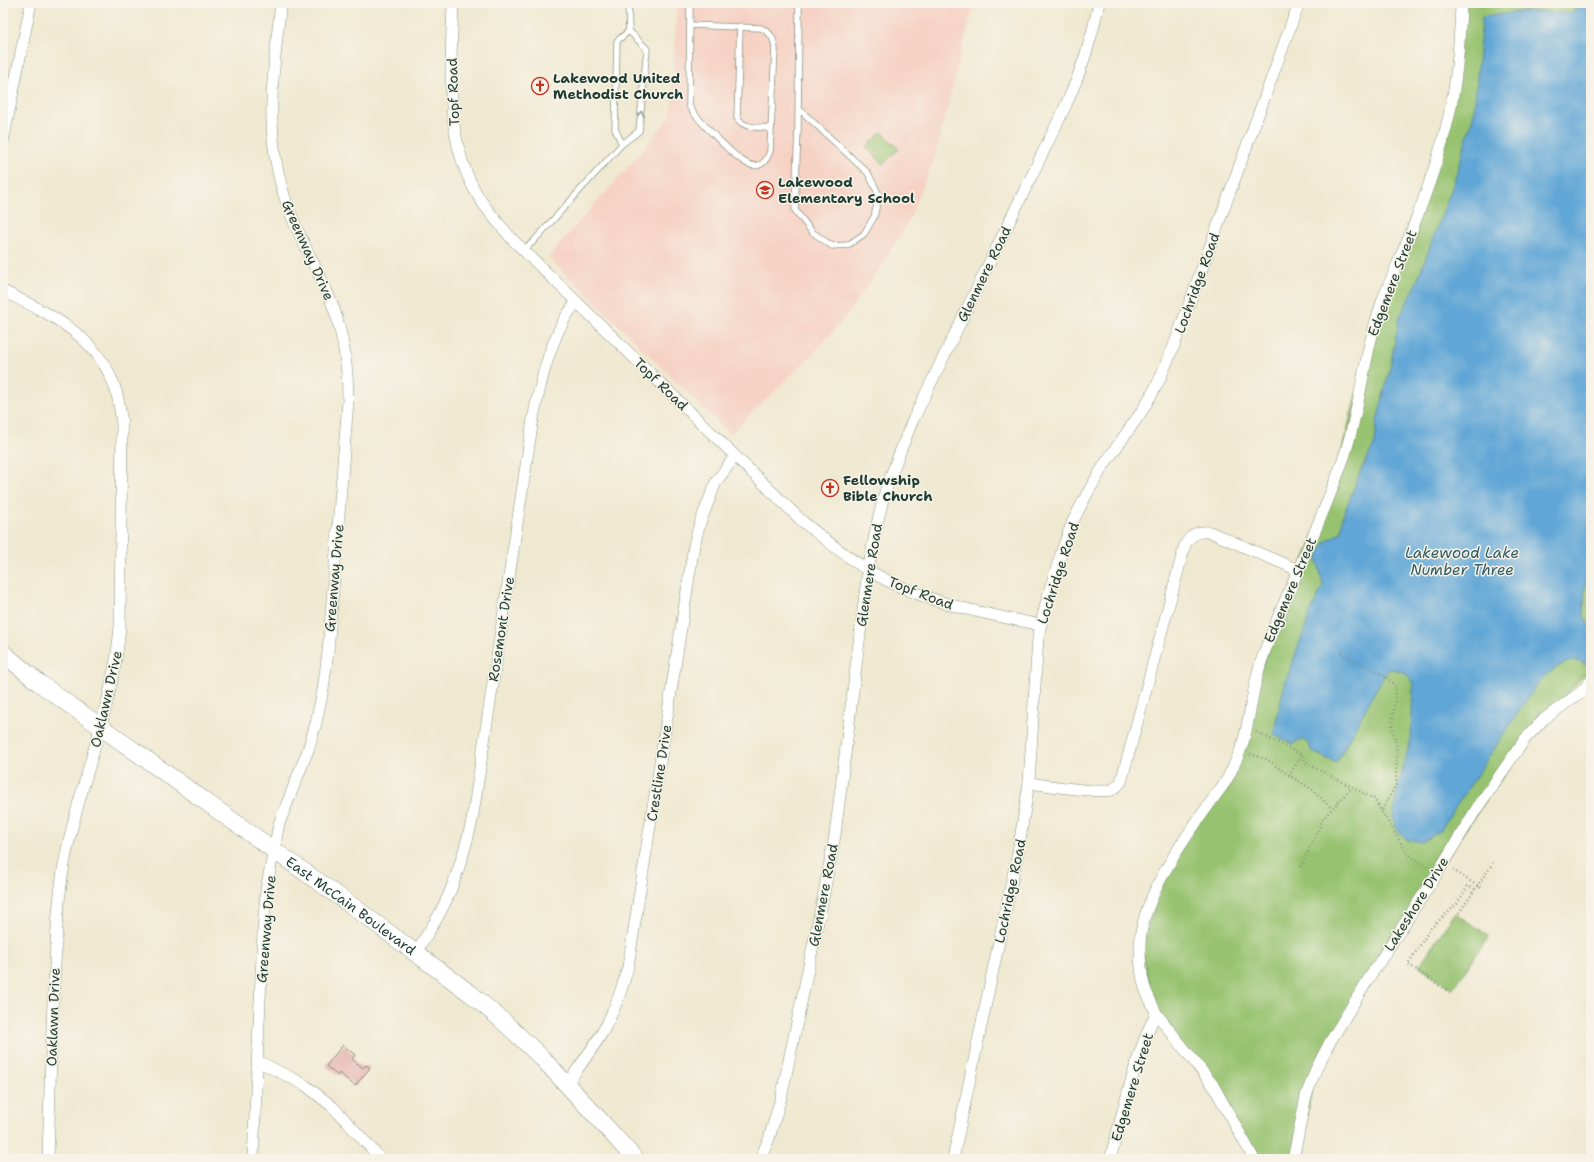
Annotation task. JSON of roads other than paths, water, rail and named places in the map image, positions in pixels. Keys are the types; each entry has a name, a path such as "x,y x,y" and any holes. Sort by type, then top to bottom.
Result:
{"main road":[{"name":"East McCain Boulevard","path":"3,653 39,683"},
{"name":"East McCain Boulevard","path":"3,661 39,683 100,726 416,952 471,994 504,1022 542,1058 635,1159"}],"street":[{"path":"3,141 31,3"},
{"name":"Greenway Drive","path":"253,1159 266,898 279,824 308,750 316,724 323,690 348,401 348,380 345,357 339,326 333,306 295,225 279,177 273,141 271,103 281,3"},
{"name":"Topf Road","path":"453,3 451,99 455,131 461,157 472,184 486,209 523,249 802,521 830,543 868,570 912,591 944,604 980,614 1040,625"},
{"name":"Glenmere Road","path":"760,1159 769,1139 782,1094 824,895 835,835 868,570 885,492 912,422 1075,86 1087,55 1099,3"},
{"name":"Lochridge Road","path":"953,1159 1018,852 1029,783 1032,748 1034,677 1038,637 1048,595 1072,523 1104,465 1142,411 1158,383 1174,348 1299,3"},
{"name":"Edgemere Street","path":"1110,1159 1140,1052 1156,1013 1146,990 1141,962 1140,933 1145,911 1173,858 1226,781 1240,751 1254,688 1263,656 1322,516 1345,453 1369,345 1382,303 1412,229 1440,150 1452,102 1458,63 1461,3"},
{"name":"Oaklawn Drive","path":"3,291 62,322 91,345 105,364 112,378 119,401 123,441 120,627 118,656 75,814 62,877 53,996 48,1159"},
{"name":"Rosemont Drive","path":"416,952 444,906 465,850 472,821 533,419 542,378 552,346 562,323 577,302"},
{"name":"Crestline Drive","path":"567,1084 601,1034 608,1021 621,992 628,967 694,545 700,523 716,482 735,456"},
{"path":"1029,783 1111,790 1117,787 1121,782 1188,539 1196,533 1210,532 1298,570"},
{"name":"Lakeshore Drive","path":"1295,1159 1294,1155 1299,1126 1306,1096 1316,1069 1330,1042 1369,978 1436,875 1477,808 1525,739 1544,719 1581,692 1591,681"},
{"path":"1156,1013 1213,1085 1254,1159"},
{"path":"258,1061 305,1085 333,1107 381,1159"}],"lane":[{"path":"523,249 532,243 622,144 639,131 647,49 629,31 628,3"},
{"path":"690,3 689,106 695,116 741,161 754,165 760,165 767,159 770,150 775,49 774,39 769,32 761,28 690,25"},
{"path":"798,3 798,108 795,210 812,232 832,246 848,246 864,234 874,217 879,195 868,173 798,108"},
{"path":"740,26 737,118 740,123 745,126 771,128"},
{"path":"622,144 615,128 617,41 629,31"}],"water":[{"name":"Lakewood Lake Number Three","path":"1580,5 1591,7 1591,560 1587,567 1583,614 1591,630 1591,667 1576,661 1571,661 1555,669 1537,684 1440,831 1422,842 1407,840 1395,827 1393,816 1398,786 1411,739 1413,685 1412,681 1407,675 1401,671 1390,669 1384,675 1336,763 1311,751 1310,745 1305,740 1296,741 1294,745 1273,734 1285,683 1311,611 1323,586 1317,558 1325,542 1341,532 1343,516 1360,472 1375,443 1377,421 1390,368 1399,318 1414,289 1453,185 1474,113 1482,17 1526,11 1571,13"}],"place":[{"name":"Lakewood United Methodist Church","path":"540,86"},
{"name":"Lakewood Elementary School","path":"765,190"},
{"name":"Fellowship Bible Church","path":"830,488"}]}
